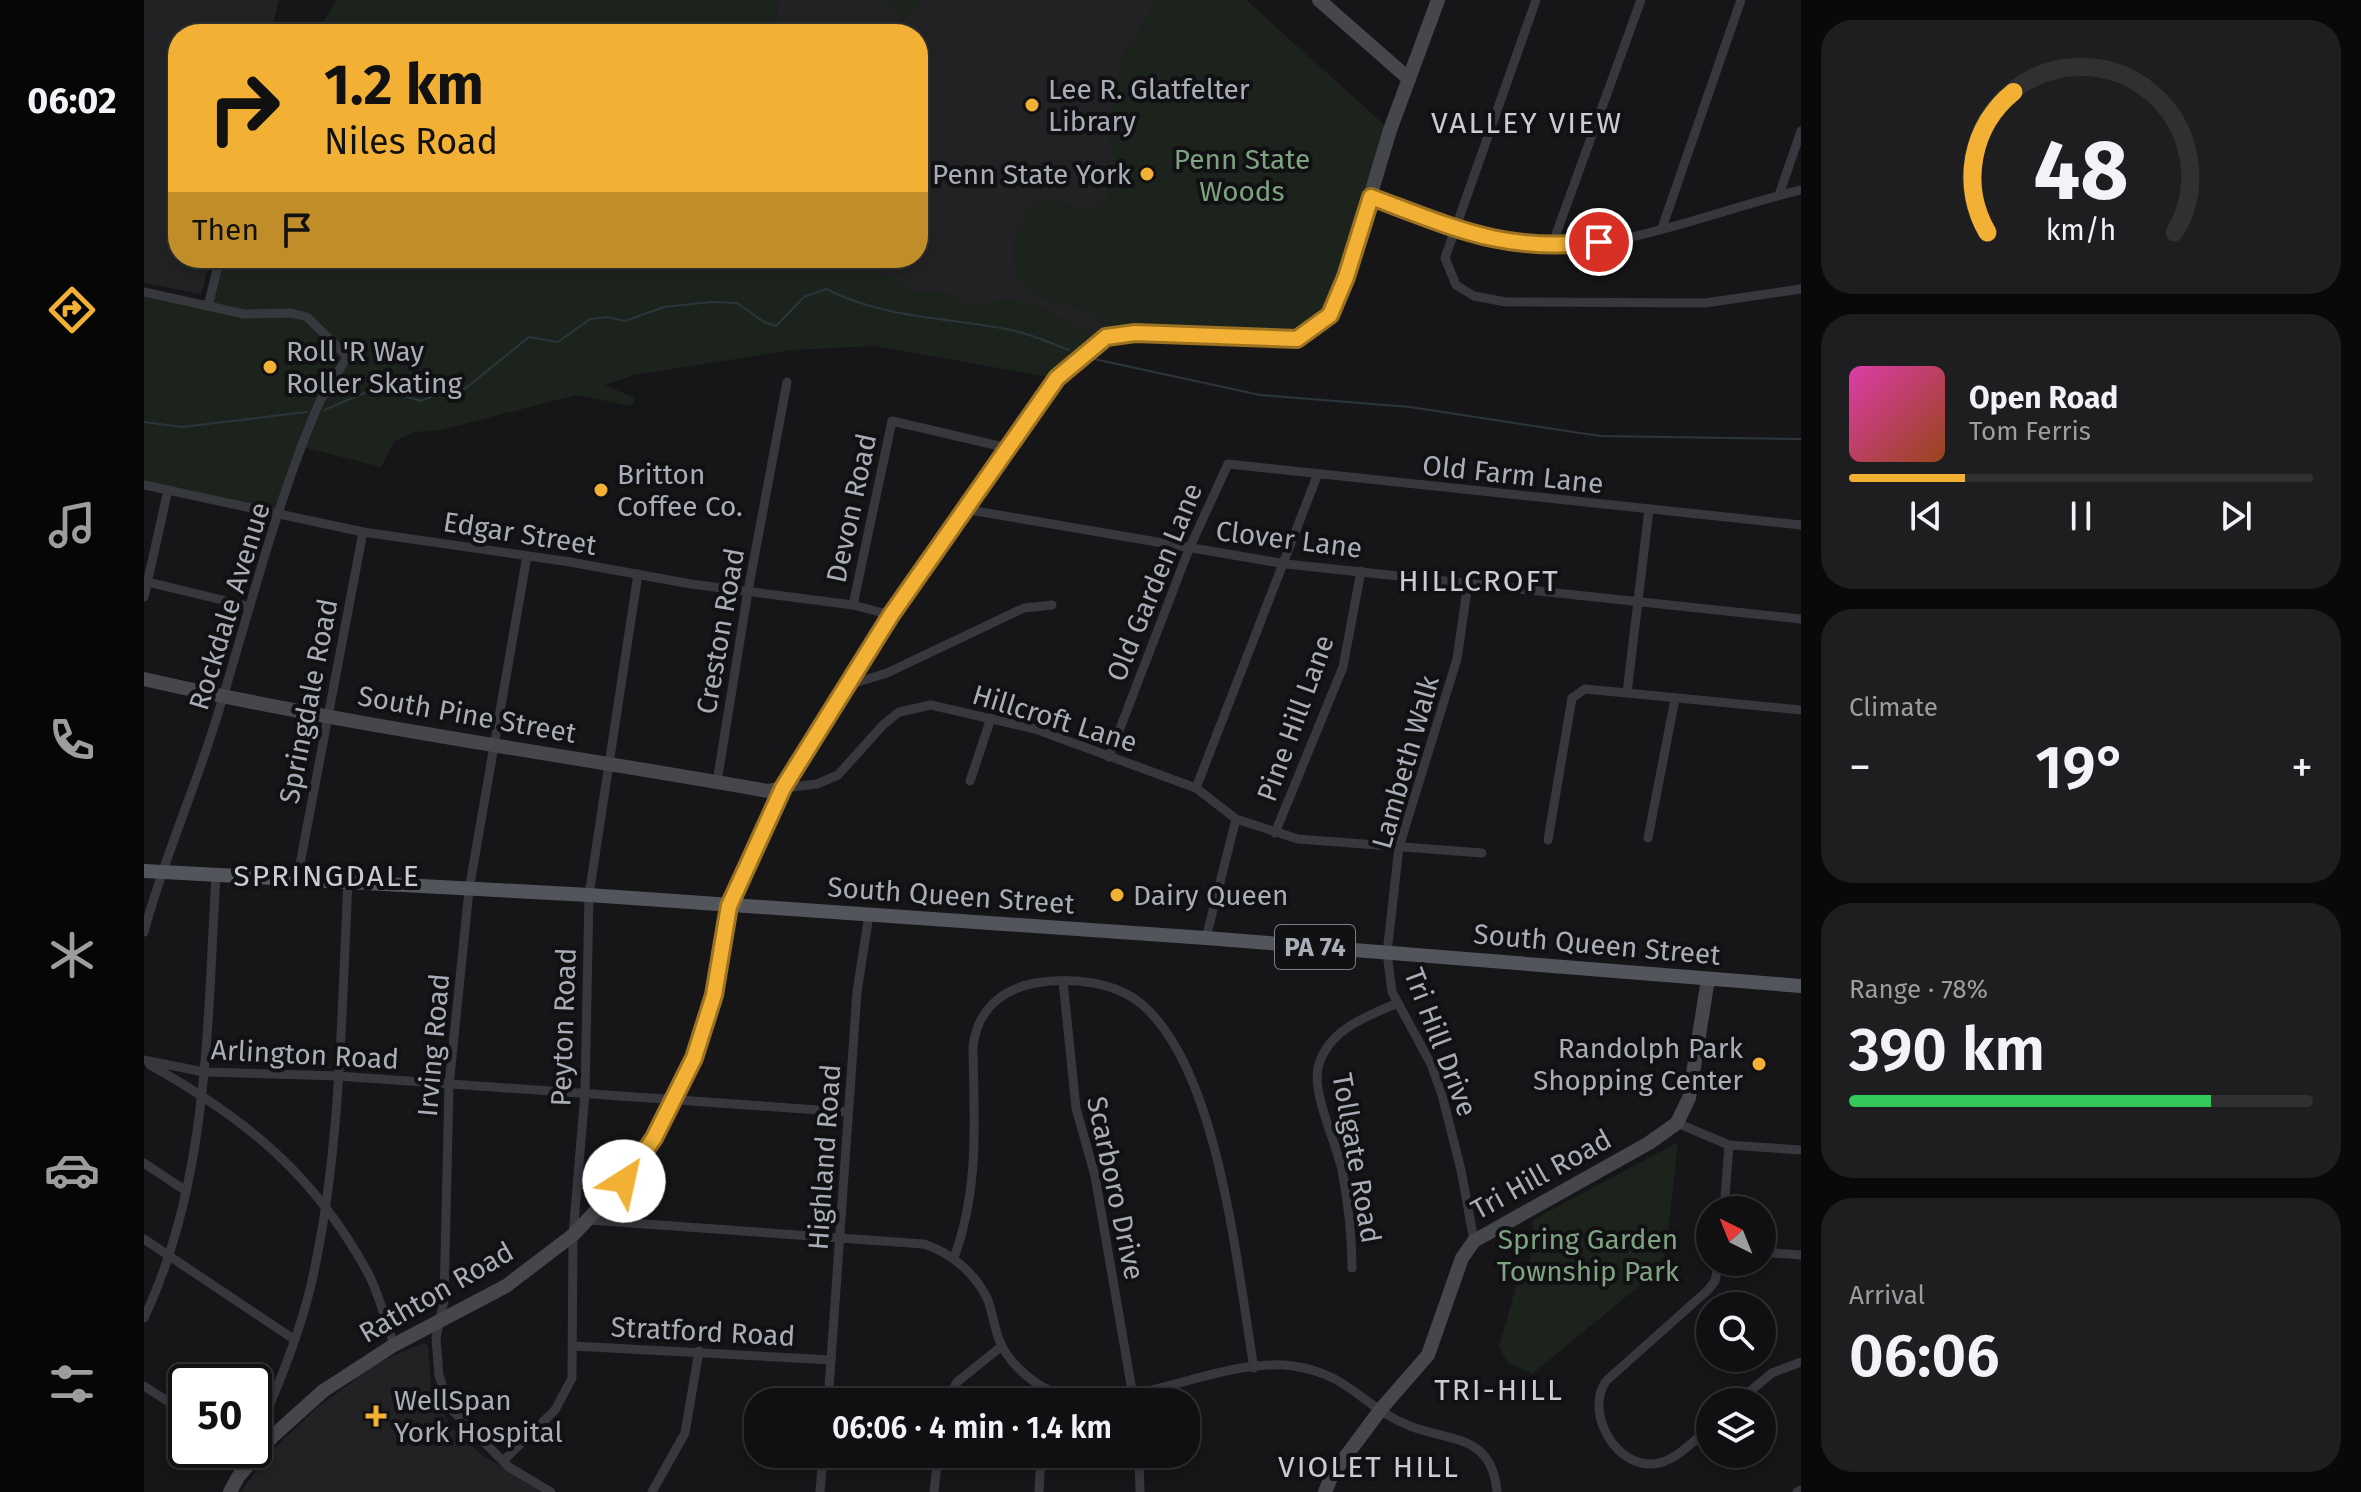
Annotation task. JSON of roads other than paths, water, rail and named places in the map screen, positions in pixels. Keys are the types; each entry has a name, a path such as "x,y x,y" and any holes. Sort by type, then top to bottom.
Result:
{"main road":[{"name":"South Queen Street","path":"144,871 589,895 1206,938 1801,986"}],"street":[{"path":"1319,0 1409,79"},
{"name":"Rathton Road","path":"272,1434 323,1391 394,1345 506,1286 573,1235 624,1181 675,1100 694,1058 714,995 729,906 783,788 891,615 1057,378 1106,337 1135,333 1297,339 1330,315 1346,277 1409,79 1438,0"},
{"path":"1536,0 1445,258 1456,285 1474,296 1506,302 1705,303 1801,289"},
{"path":"1551,248 1641,0"},
{"path":"1662,228 1741,0"},
{"path":"1779,195 1801,131"},
{"path":"1371,197 1490,240 1551,248 1599,242 1662,228 1801,190"},
{"path":"144,292 208,306 218,268"},
{"name":"Rockdale Avenue","path":"144,932 160,872 181,822 222,697 247,606 321,399 347,356 307,317 291,313 244,314 208,306"},
{"name":"Creston Road","path":"717,782 787,382"},
{"name":"Devon Road","path":"853,605 892,421 1008,448"},
{"name":"Old Farm Lane","path":"1223,469 1228,464 1317,476 1801,525"},
{"name":"Old Garden Lane","path":"1109,757 1223,469"},
{"path":"1196,788 1286,564 1317,476"},
{"name":"Edgar Street","path":"144,485 363,532 853,605 891,615"},
{"path":"144,597 168,490"},
{"name":"Clover Lane","path":"964,509 1286,564 1637,599 1801,619"},
{"path":"1627,693 1649,509"},
{"name":"Springdale Road","path":"297,880 363,532"},
{"name":"Irving Road","path":"527,556 469,890 449,1086 439,1376 447,1401 474,1436 505,1459 509,1467 551,1492"},
{"name":"Pine Hill Lane","path":"1275,833 1343,667 1361,571"},
{"name":"Peyton Road","path":"505,1459 566,1396 572,1378 573,1235 585,1093 589,895 638,574"},
{"path":"146,582 247,606"},
{"name":"Lambeth Walk","path":"1387,953 1399,847 1457,659 1468,583"},
{"path":"845,686 887,673 1024,608 1052,605"},
{"name":"South Pine Street","path":"144,679 222,697 607,765 768,791 783,788"},
{"path":"1548,840 1572,698 1585,689 1801,710"},
{"path":"1648,838 1675,699"},
{"name":"Hillcroft Lane","path":"783,788 817,784 838,775 883,725 916,706 931,705 1035,729 1196,788 1236,819 1275,833 1298,839 1482,853"},
{"path":"970,781 991,718"},
{"path":"1206,938 1236,819"},
{"path":"144,1318 169,1255 186,1191 203,1094 216,875"},
{"path":"272,1396 295,1340 313,1276 324,1202 338,1076 348,883"},
{"name":"Highland Road","path":"829,1388 857,992 869,915"},
{"name":"Tri Hill Drive","path":"1387,953 1389,980 1431,1064 1442,1095 1461,1170 1474,1241"},
{"path":"1708,979 1689,1098 1677,1123 1729,1145 1801,1150"},
{"name":"Scarboro Drive","path":"1063,981 1076,1108 1095,1176 1131,1388"},
{"path":"954,1258 967,1222 974,1186 975,1030 985,1011 1004,994 1039,983 1100,984 1145,1007 1172,1043 1198,1095 1213,1137 1254,1368"},
{"name":"Tollgate Road","path":"1352,1268 1342,1171 1318,1094 1316,1075 1320,1060 1350,1023 1398,1003"},
{"path":"144,1060 203,1094 260,1135 324,1202 370,1277 394,1345"},
{"name":"Arlington Road","path":"144,1060 204,1072 338,1076 847,1112"},
{"name":"Tri Hill Road","path":"1325,1492 1332,1475 1381,1409 1428,1355 1462,1258 1474,1241 1649,1143 1677,1123"},
{"path":"1725,1196 1729,1145"},
{"path":"144,1163 186,1191"},
{"path":"589,1220 924,1244 954,1258 987,1298 1002,1346 1032,1380 1044,1388"},
{"path":"144,1239 295,1340"},
{"path":"1776,1253 1801,1255"},
{"path":"1696,1438 1672,1457 1658,1463 1643,1463 1621,1452 1607,1437 1599,1403 1600,1390 1606,1381 1708,1290 1716,1276"},
{"name":"Stratford Road","path":"573,1346 831,1360"},
{"path":"954,1388 1002,1346"},
{"path":"652,1492 685,1433 699,1351"},
{"path":"1754,1388 1772,1373 1801,1362"},
{"path":"1171,1388 1254,1368 1290,1366 1319,1372 1342,1380 1406,1425 1454,1436 1476,1447 1496,1478 1497,1492"},
{"path":"144,1386 168,1401"},
{"name":"Rathton Road","path":"230,1492 242,1468"},
{"path":"820,1492 822,1468"},
{"path":"934,1492 937,1468"},
{"path":"1039,1492 1040,1468"},
{"path":"1139,1468 1140,1492"}],"waterway":[{"path":"324,410 367,392 386,390 421,401 433,396 456,396 529,337 558,342 590,319 607,317 625,321 664,307 712,302 737,303 764,322 776,326 804,297 826,289 848,299 894,312 1011,330 1069,350"},
{"path":"1094,359 1260,395 1410,407 1600,436 1801,439"},
{"path":"144,422 182,427 307,412"}],"place":[{"name":"Lee R. Glatfelter Library","path":"1032,105"},
{"name":"Penn State York","path":"1147,174"},
{"name":"Roll 'R Way Roller Skating","path":"270,367"},
{"name":"Britton Coffee Co.","path":"601,490"},
{"name":"Dairy Queen","path":"1117,895"},
{"name":"Randolph Park Shopping Center","path":"1759,1064"},
{"name":"WellSpan York Hospital","path":"376,1416"}],"district":[{"name":"VALLEY VIEW","path":"1527,123"},
{"name":"HILLCROFT","path":"1479,581"},
{"name":"SPRINGDALE","path":"327,876"},
{"name":"TRI-HILL","path":"1499,1390"},
{"name":"VIOLET HILL","path":"1369,1467"}],"park label":[{"name":"Penn State Woods","path":"1242,175"},
{"name":"Spring Garden Township Park","path":"1588,1255"}]}
